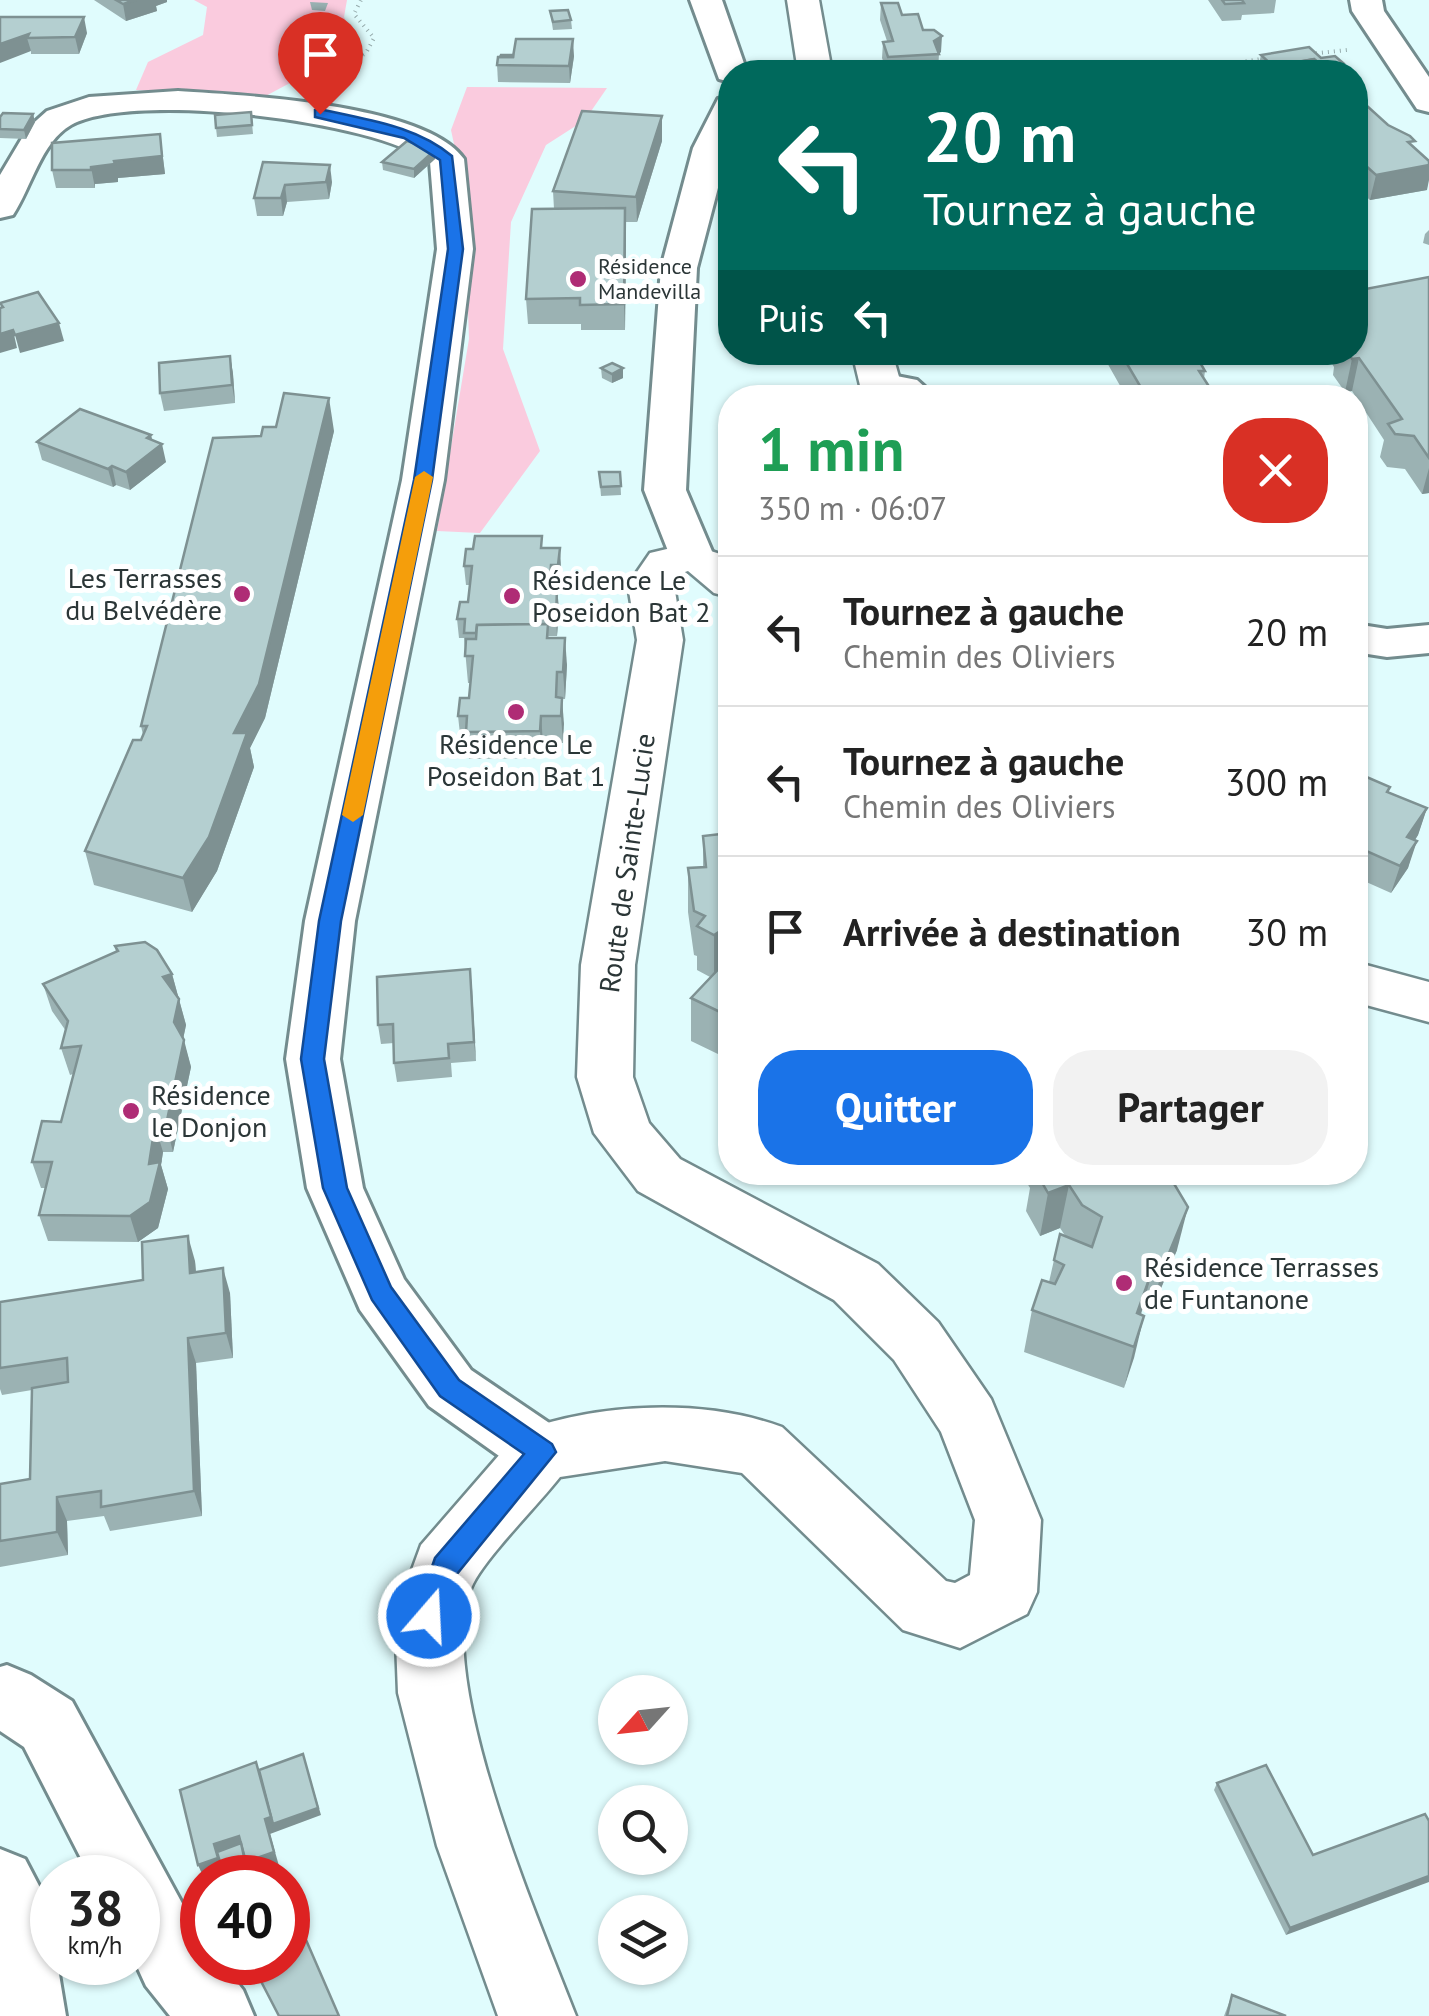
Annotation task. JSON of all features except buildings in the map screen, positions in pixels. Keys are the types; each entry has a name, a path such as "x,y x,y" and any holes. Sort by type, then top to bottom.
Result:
{"street":[{"path":"706,0 728,60"},
{"path":"803,0 813,60"},
{"path":"1366,0 1368,11 1429,102"},
{"path":"0,207 36,143 54,121 78,109 110,102 155,100 320,114 409,135 428,143 447,159 456,249 423,480 330,921 313,1059 335,1188 381,1292 450,1388 542,1452 445,1567 429,1616 433,1693 474,1846 537,2016"},
{"path":"711,570 665,490 679,268 710,148 718,131"},
{"name":"Route de Sainte-Lucie","path":"542,1452 666,1433 758,1447 927,1608 960,1616 1002,1592 1008,1520 968,1419 916,1340 856,1282 659,1174 623,1133 604,1076 608,965 660,640 649,589 658,570 672,560 711,570"},
{"path":"1368,986 1429,1002"},
{"path":"0,1699 8,1697 48,1724 117,1855"},
{"path":"0,1884 12,1903 29,2016"},
{"path":"160,1937 172,1960 217,2016"}],"path":[{"path":"320,114 326,105 291,94 366,53 374,38 354,14 361,0"},
{"path":"1295,56 1390,46"},
{"path":"1260,60 1276,58"}],"shaded area":[{"path":"194,0 347,0 344,17 357,41 350,51 260,99 136,90 148,62 203,35 207,7"},
{"path":"467,87 607,88 585,120 546,145 511,222 503,349 540,451 480,533 437,531 469,339 464,191 451,130"}],"slow traffic":[{"path":"353,815 424,477"}],"place":[{"name":"Résidence Mandevilla","path":"578,279"},
{"name":"Les Terrasses du Belvédère","path":"242,594"},
{"name":"Résidence Le Poseidon Bat 2","path":"512,596"},
{"name":"Résidence Le Poseidon Bat 1","path":"516,712"},
{"name":"Résidence le Donjon","path":"131,1111"},
{"name":"Résidence Terrasses de Funtanone","path":"1124,1283"}],"route":[{"path":"320,114 409,135 428,143 447,159 456,249 423,480 330,921 313,1059 335,1188 381,1292 450,1388 542,1452 445,1567 429,1616"}]}
